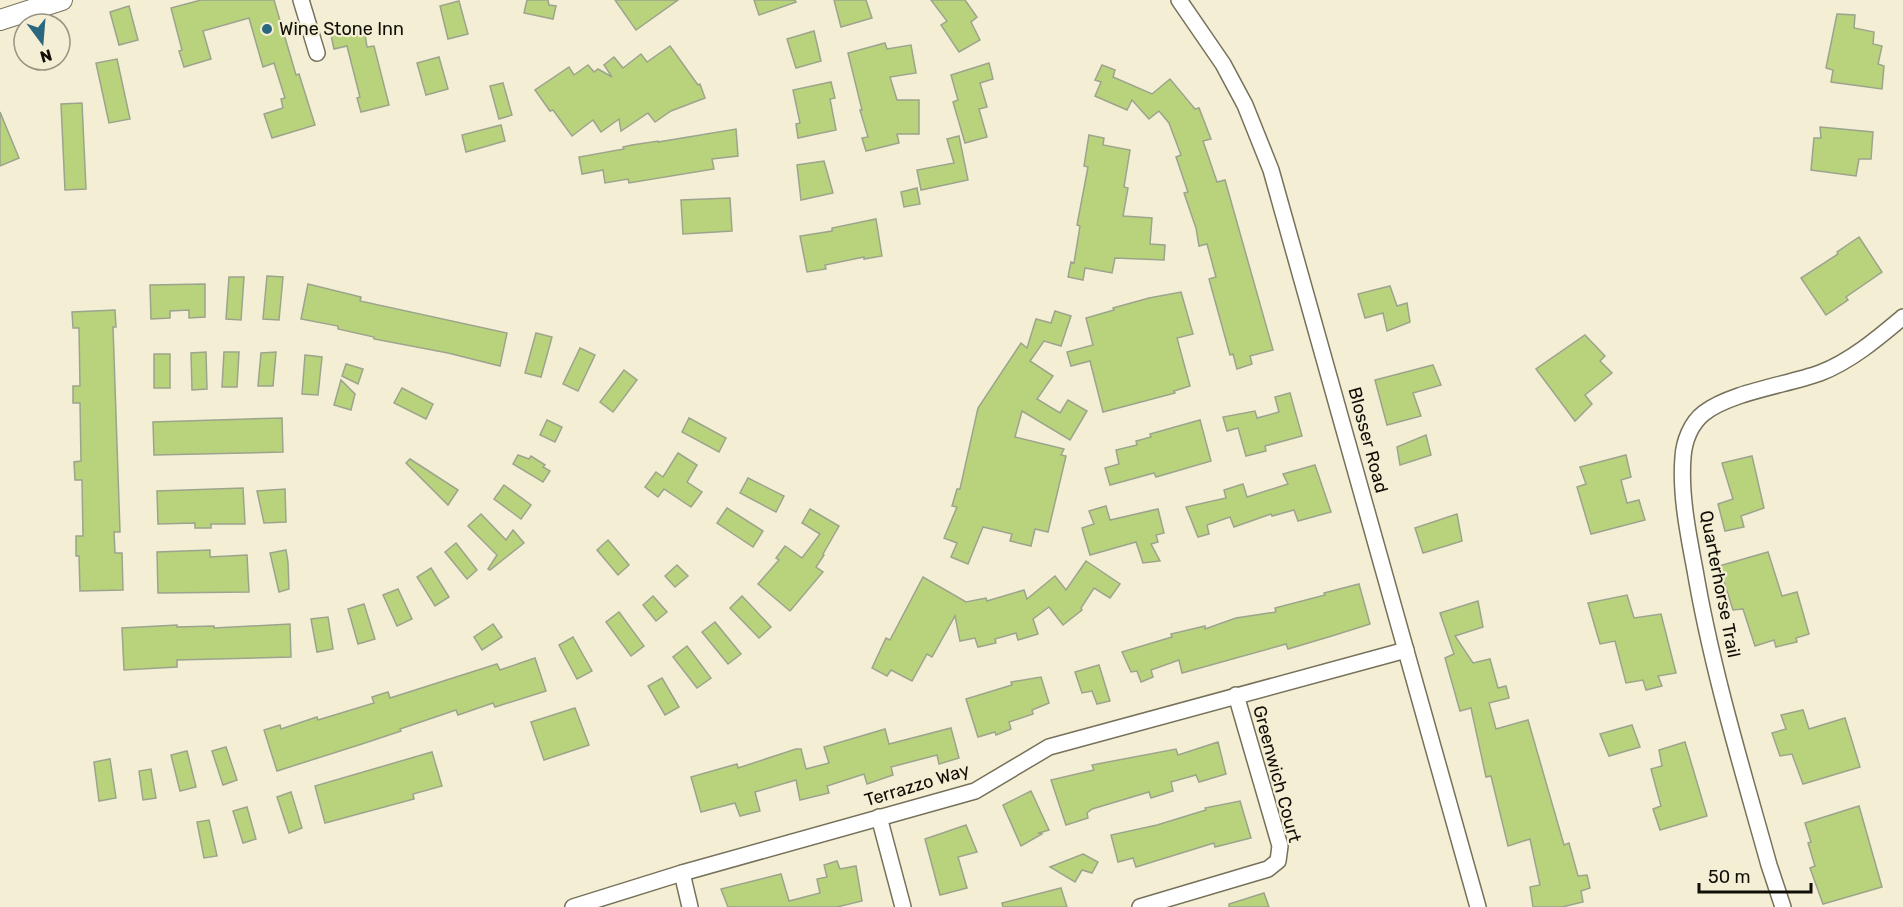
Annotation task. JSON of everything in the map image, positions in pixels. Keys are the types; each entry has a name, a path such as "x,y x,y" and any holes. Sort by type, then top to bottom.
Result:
{"main road":[{"path":"0,20 62,0"}],"street":[{"path":"301,0 317,53"},
{"name":"Blosser Road","path":"1179,0 1223,64 1245,105 1270,170 1327,364 1478,907"},
{"name":"Quarterhorse Trail","path":"1783,907 1769,866 1702,612 1686,520 1683,457 1686,440 1695,422 1705,412 1752,392 1819,373 1843,363 1903,317"},
{"name":"Terrazzo Way","path":"573,907 682,873 975,790 1049,747 1406,650"},
{"name":"Greenwich Court","path":"1140,907 1268,869 1278,861 1280,846 1236,695"},
{"path":"879,817 903,907"},
{"path":"682,873 690,907"}],"building":[{"path":"201,0 274,0 296,75 299,74 315,125 272,138 264,114 283,108 281,99 285,98 274,63 263,67 249,18 203,31 211,59 184,67 171,8"},
{"path":"527,0 548,0 549,5 556,6 553,19 524,13"},
{"path":"615,0 678,0 636,30"},
{"path":"754,0 795,0 796,2 759,15"},
{"path":"834,0 866,0 872,18 841,27"},
{"path":"931,0 965,0 977,17 971,22 980,40 959,52 941,25 947,21"},
{"path":"459,1 468,34 448,39 440,6"},
{"path":"129,6 138,40 119,45 110,12"},
{"path":"1837,14 1855,15 1854,28 1874,32 1873,44 1882,46 1878,64 1884,66 1882,89 1831,82 1833,70 1826,68"},
{"path":"364,28 367,47 374,46 389,105 361,112 357,98 360,97 347,46 334,49 331,35"},
{"path":"814,31 821,61 796,68 787,39"},
{"path":"885,43 887,49 911,45 916,73 890,77 897,100 919,100 919,134 897,134 899,143 866,151 862,138 868,137 848,53"},
{"path":"670,46 698,85 700,84 705,98 671,111 655,122 648,113 621,131 619,119 601,132 593,120 572,136 535,90 569,67 574,75 588,65 594,72 598,69 612,77 604,65 614,57 623,68 641,54 647,62"},
{"path":"439,57 448,89 426,95 417,63"},
{"path":"117,59 130,119 109,123 96,63"},
{"path":"989,63 993,79 980,83 987,107 979,109 987,137 965,143 953,102 958,100 951,75"},
{"path":"1102,65 1115,70 1113,77 1152,94 1170,79 1195,109 1199,108 1211,139 1203,141 1217,182 1225,180 1273,350 1250,356 1252,364 1237,369 1233,354 1230,355 1209,279 1216,277 1207,244 1199,246 1196,228 1184,193 1188,192 1176,157 1181,155 1169,123 1159,111 1149,119 1132,100 1127,110 1095,96 1101,82 1095,80"},
{"path":"831,82 835,98 830,99 836,130 798,138 796,124 800,123 793,90"},
{"path":"503,83 512,115 499,119 490,86"},
{"path":"82,103 86,189 65,190 61,104"},
{"path":"0,112 19,158 0,166"},
{"path":"501,125 505,141 466,152 462,135"},
{"path":"1820,127 1873,132 1871,159 1859,159 1856,176 1811,170 1814,138 1821,138"},
{"path":"736,129 738,156 712,159 714,169 629,183 628,179 605,183 603,170 582,174 579,157 624,149 623,147 632,145"},
{"path":"1089,135 1104,138 1103,145 1130,150 1124,187 1128,188 1123,216 1152,218 1150,244 1165,245 1164,260 1115,258 1112,273 1085,268 1083,280 1068,277 1071,262 1074,263 1080,226 1077,225 1088,167 1084,166"},
{"path":"959,136 968,180 921,190 917,170 954,163 947,139"},
{"path":"824,161 833,193 801,200 797,165"},
{"path":"917,188 920,204 904,207 901,192"},
{"path":"730,198 732,231 683,234 681,200"},
{"path":"876,219 882,256 864,259 864,257 825,265 826,269 807,272 800,236 832,231 832,228"},
{"path":"1859,237 1882,272 1846,297 1848,300 1826,315 1801,278"},
{"path":"267,276 283,277 279,320 263,319"},
{"path":"229,277 244,277 241,320 226,319"},
{"path":"205,284 205,317 189,318 189,310 170,311 170,318 151,319 150,285"},
{"path":"308,284 361,297 360,301 507,333 500,366 448,353 374,339 374,337 338,329 338,326 301,319"},
{"path":"1390,286 1397,306 1407,303 1410,322 1387,331 1383,313 1365,318 1358,294"},
{"path":"1181,292 1193,334 1177,338 1190,386 1174,391 1175,393 1103,412 1090,361 1071,366 1067,352 1093,345 1086,318 1149,298"},
{"path":"115,310 116,327 113,327 120,532 114,532 115,553 122,553 123,590 80,591 76,536 83,536 82,480 75,480 74,462 81,461 80,403 73,403 73,386 80,386 79,328 73,328 72,312"},
{"path":"1055,311 1071,316 1061,346 1044,341 1030,361 1053,376 1037,399 1060,413 1068,400 1087,411 1070,440 1022,411 1015,437 1064,449 1061,455 1066,456 1048,532 1035,529 1031,546 1010,541 1012,534 983,527 968,564 951,557 957,543 944,538 957,507 952,506 957,489 960,489 978,408 1021,343 1027,348 1036,319 1051,323"},
{"path":"536,333 552,337 541,377 525,373"},
{"path":"1585,335 1605,356 1600,361 1612,373 1585,395 1592,404 1575,421 1536,369"},
{"path":"580,348 595,355 578,391 563,384"},
{"path":"206,352 207,389 192,390 191,353"},
{"path":"224,352 239,352 237,387 222,387"},
{"path":"276,352 273,386 258,386 261,353"},
{"path":"154,354 170,354 170,388 154,388"},
{"path":"305,355 322,357 318,395 302,394"},
{"path":"346,364 363,369 358,384 342,376"},
{"path":"1433,365 1441,385 1413,393 1421,416 1387,425 1375,380"},
{"path":"624,370 637,380 613,412 600,402"},
{"path":"341,380 355,394 351,410 334,405"},
{"path":"402,388 433,404 426,419 394,403"},
{"path":"1290,393 1302,436 1265,446 1266,451 1246,456 1238,428 1227,431 1223,417 1255,411 1257,418 1279,412 1275,397"},
{"path":"282,418 283,452 154,455 153,422"},
{"path":"689,418 726,438 719,452 682,432"},
{"path":"547,420 562,427 555,442 540,435"},
{"path":"1200,420 1211,461 1156,477 1154,473 1110,485 1105,468 1119,464 1116,450 1137,445 1136,441 1151,437 1150,434"},
{"path":"1426,435 1431,455 1400,465 1397,447"},
{"path":"678,453 697,465 687,482 702,492 691,507 664,489 658,497 645,487 656,472 663,477"},
{"path":"518,455 529,459 531,456 545,465 543,467 550,471 543,482 513,464"},
{"path":"1626,455 1631,477 1621,480 1627,503 1639,500 1645,520 1591,534 1577,487 1586,484 1580,467"},
{"path":"1752,456 1764,508 1741,516 1744,527 1725,531 1718,504 1733,499 1722,463"},
{"path":"410,459 458,490 448,505 406,463"},
{"path":"1315,465 1331,512 1298,521 1294,510 1272,516 1271,514 1234,527 1230,517 1207,525 1209,534 1198,537 1186,507 1226,498 1224,490 1243,484 1247,497 1288,484 1283,474"},
{"path":"748,478 784,496 776,512 740,493"},
{"path":"504,485 531,505 521,519 494,499"},
{"path":"243,488 245,524 211,524 211,528 195,528 195,523 158,524 157,491"},
{"path":"285,489 286,522 264,523 257,491"},
{"path":"1106,506 1110,520 1158,509 1164,533 1156,535 1158,542 1151,544 1160,561 1143,563 1136,542 1090,555 1082,528 1094,524 1089,511"},
{"path":"727,508 763,531 753,547 717,523"},
{"path":"810,509 839,526 816,567 823,572 790,611 758,584 779,560 776,558 785,546 802,558 820,534 802,523"},
{"path":"481,514 506,540 513,530 524,543 490,570 488,569 497,555 468,526"},
{"path":"1457,514 1462,541 1423,553 1415,528"},
{"path":"608,540 629,565 618,575 597,550"},
{"path":"456,543 477,570 467,579 445,552"},
{"path":"210,550 210,557 247,555 249,592 158,593 157,552"},
{"path":"286,550 289,589 279,592 270,553"},
{"path":"1768,552 1782,596 1797,592 1809,634 1796,638 1797,642 1776,647 1774,640 1755,646 1743,609 1733,610 1719,566"},
{"path":"1086,561 1120,584 1110,598 1094,588 1081,608 1082,610 1063,625 1049,607 1033,619 1038,634 1018,640 1016,633 995,639 996,643 978,647 975,638 960,641 955,616 932,657 927,654 912,681 891,670 887,676 872,668 886,638 890,640 923,577 966,602 986,598 987,601 1024,590 1027,599 1055,576 1066,590"},
{"path":"677,565 688,576 675,587 665,576"},
{"path":"431,568 449,597 435,606 417,577"},
{"path":"1359,584 1370,624 1288,649 1286,644 1182,673 1179,660 1151,670 1153,677 1141,682 1137,671 1131,672 1122,652 1172,637 1171,634 1205,626 1205,629 1236,618 1276,612 1275,608"},
{"path":"398,589 412,619 397,626 383,595"},
{"path":"1627,595 1634,618 1661,614 1676,673 1658,676 1662,686 1646,690 1643,680 1626,683 1615,641 1600,644 1588,603"},
{"path":"653,596 667,612 656,621 643,605"},
{"path":"742,596 771,627 759,638 730,608"},
{"path":"1478,601 1483,627 1455,636 1473,663 1490,659 1498,688 1506,686 1509,698 1489,703 1496,729 1528,720 1564,845 1569,843 1578,876 1587,875 1590,888 1581,891 1583,902 1562,907 1533,907 1530,887 1540,885 1530,839 1508,846 1491,776 1486,777 1471,708 1460,711 1445,658 1454,654 1440,613"},
{"path":"364,604 375,639 358,644 348,609"},
{"path":"619,612 644,646 631,656 606,622"},
{"path":"328,617 333,649 317,652 311,619"},
{"path":"715,622 741,654 728,664 702,632"},
{"path":"290,624 291,657 177,660 177,667 124,670 122,628 177,625 177,627 214,626 214,628"},
{"path":"493,624 502,637 482,650 474,637"},
{"path":"573,637 592,671 577,679 559,645"},
{"path":"687,646 711,678 697,688 673,657"},
{"path":"535,658 546,691 495,707 493,703 458,715 456,710 400,729 401,731 277,771 264,730 280,725 281,729 317,717 318,720 374,703 372,697 388,692 390,698 497,664 500,670"},
{"path":"1099,665 1110,701 1097,704 1092,691 1082,693 1075,672"},
{"path":"1041,677 1049,703 1032,710 1033,714 1009,722 1011,729 996,735 995,732 978,737 966,699 1012,685 1011,682"},
{"path":"662,678 679,707 665,715 648,686"},
{"path":"575,708 589,745 544,760 531,722"},
{"path":"1803,710 1809,729 1845,718 1860,767 1803,784 1792,754 1780,756 1772,733 1786,729 1781,715"},
{"path":"1632,725 1640,747 1609,756 1600,734"},
{"path":"951,728 959,758 939,764 937,755 891,767 893,775 867,784 864,774 827,786 829,793 800,800 796,780 755,792 760,811 740,816 735,803 701,812 691,777 737,764 738,768 796,749 801,749 806,769 829,763 824,747 885,729 889,744"},
{"path":"1218,742 1226,774 1199,782 1196,775 1171,782 1173,791 1151,798 1149,792 1092,809 1087,813 1088,818 1066,825 1051,780 1094,770 1092,765 1176,749 1178,755"},
{"path":"1685,742 1707,816 1660,830 1653,809 1661,806 1651,769 1662,766 1659,750"},
{"path":"226,747 237,780 223,785 212,751"},
{"path":"187,751 196,787 180,791 171,755"},
{"path":"432,752 442,786 413,794 414,799 325,823 315,786"},
{"path":"110,759 116,798 99,801 94,762"},
{"path":"151,769 156,798 143,800 139,771"},
{"path":"1031,791 1049,830 1039,833 1042,834 1021,846 1003,805"},
{"path":"291,792 302,828 289,833 277,797"},
{"path":"1240,801 1251,838 1215,847 1214,843 1136,867 1133,858 1118,862 1111,835 1157,825 1206,810 1205,808"},
{"path":"1859,806 1882,887 1823,904 1810,868 1815,866 1805,823"},
{"path":"247,807 256,839 243,843 233,811"},
{"path":"209,820 217,856 204,858 197,822"},
{"path":"966,825 977,852 958,857 967,888 940,895 925,839"},
{"path":"1083,854 1098,862 1092,873 1082,870 1075,882 1050,867"},
{"path":"837,861 840,869 856,866 862,901 837,907 728,907 721,889 781,874 789,901 820,893 817,879 827,877 824,865"},
{"path":"1061,888 1067,907 1003,907 1002,903"},
{"path":"1264,893 1269,907 1229,907 1229,904"}],"place":[{"name":"Wine Stone Inn","path":"267,29"}]}
